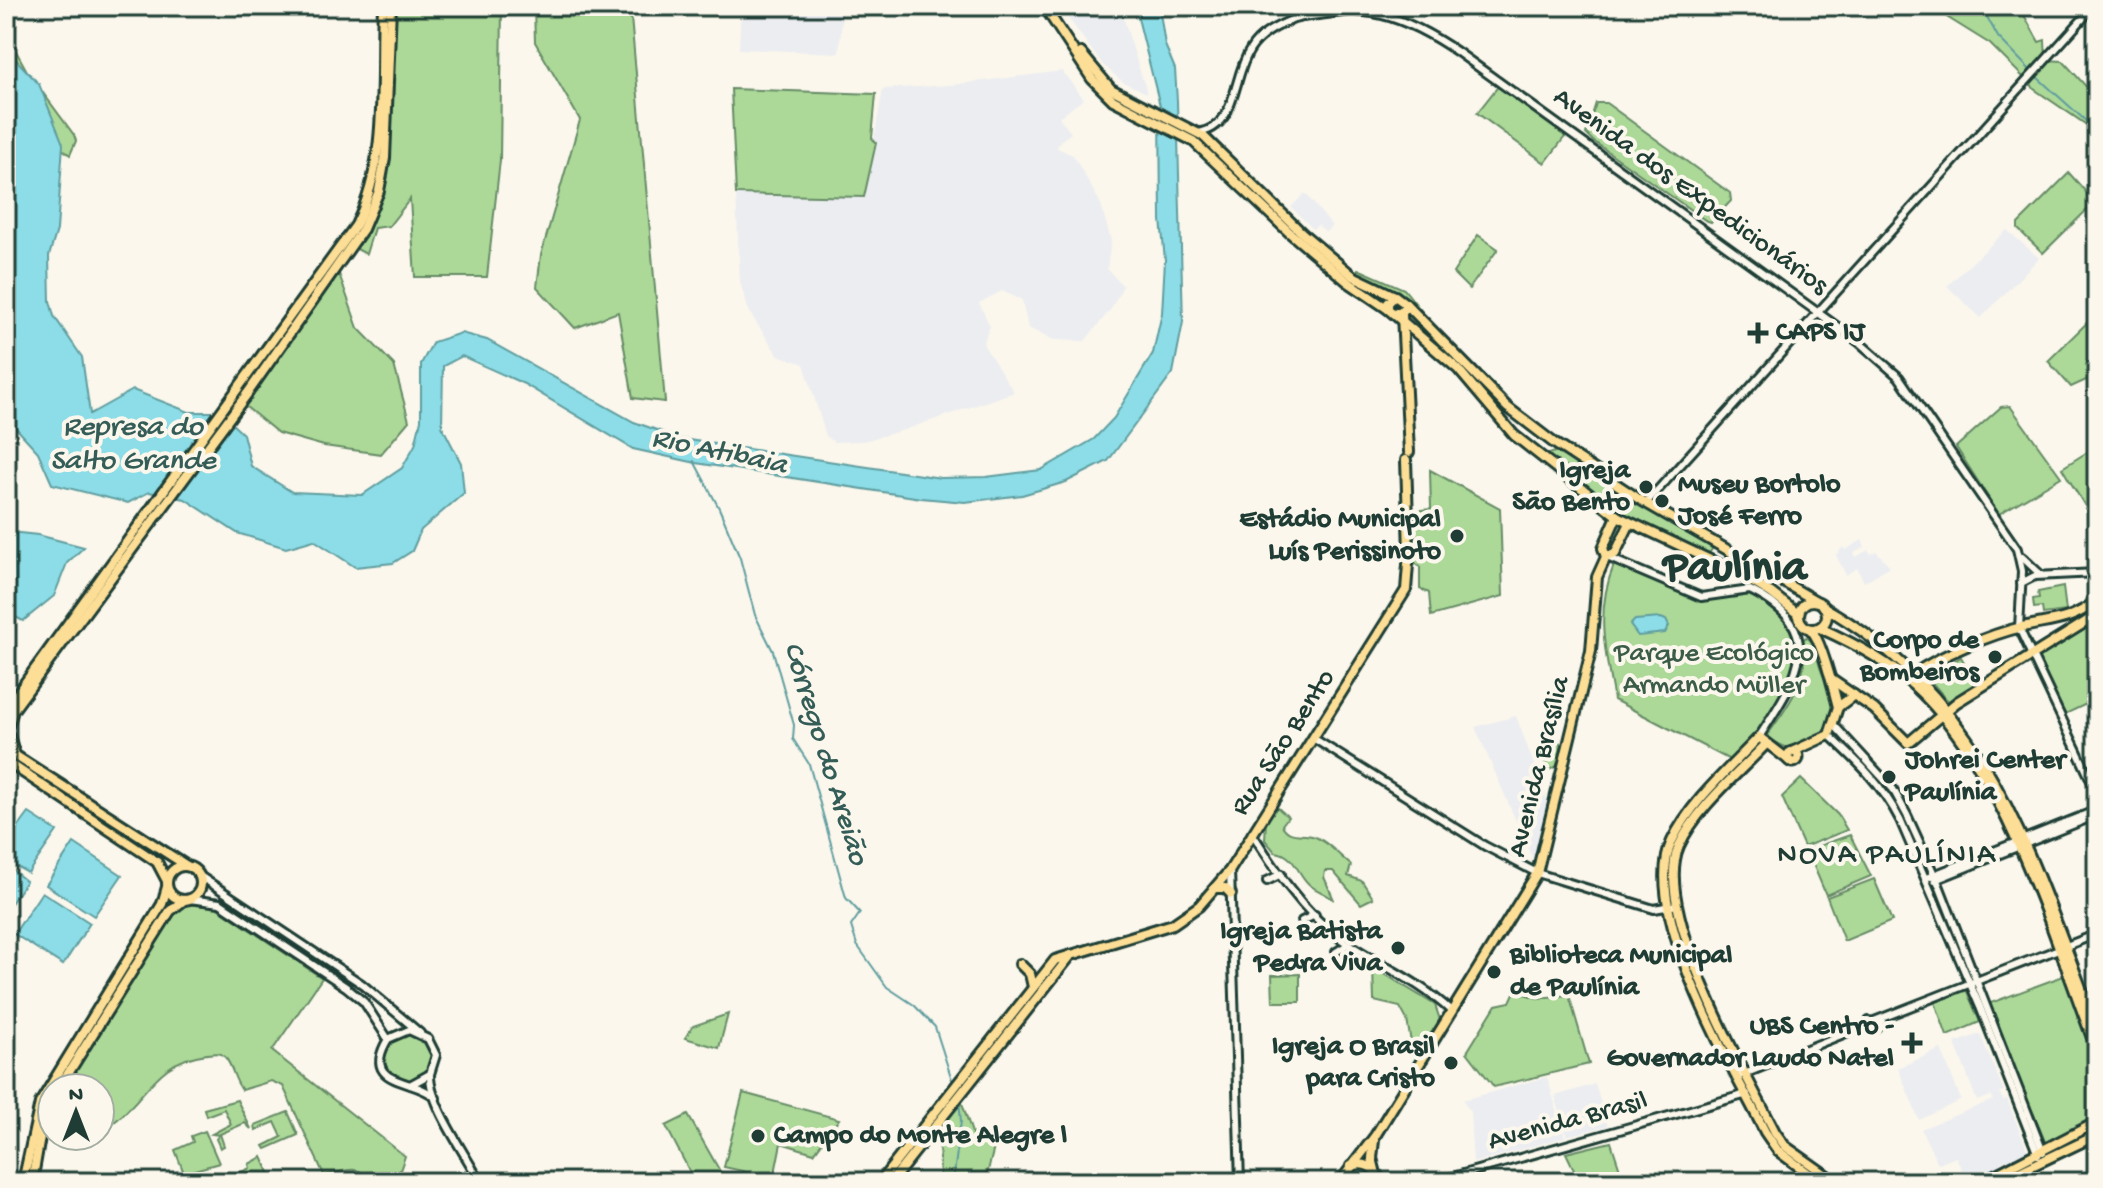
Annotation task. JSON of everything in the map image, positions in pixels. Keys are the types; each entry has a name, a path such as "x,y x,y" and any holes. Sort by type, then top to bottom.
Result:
{"main road":[{"path":"244,392 346,242 368,199 377,157 383,6"},
{"path":"15,755 7,730 13,710 353,247 376,201 385,158 391,6"},
{"path":"1046,6 1092,79 1116,103 1183,131 1196,133 1353,276 1395,296 1399,311"},
{"path":"1183,131 1290,233 1348,282 1399,311 1458,369 1514,435 1617,516 1629,525 1736,572 1771,593 1798,615 1802,625 1816,629 1911,682 1944,711"},
{"path":"1395,296 1388,303 1507,407 1563,449 1646,503 1820,604 1915,673 1969,751 2020,842 2097,1029"},
{"name":"Rua São Bento","path":"1060,960 1075,951 1129,940 1173,924 1199,906 1216,888 1406,590 1407,456 1399,311"},
{"path":"1545,460 1552,451 1563,449"},
{"name":"Avenida Brasília","path":"1339,1180 1375,1136 1537,873 1594,634 1597,577 1606,557 1603,548 1617,516"},
{"name":"Avenida Brasília","path":"1606,557 1615,554 1629,525"},
{"path":"6,709 141,532"},
{"path":"1911,682 1915,673 2019,628 2064,621 2097,601"},
{"path":"1796,635 1802,605 1820,604"},
{"path":"1816,629 1826,620 1820,604"},
{"path":"1832,680 1874,709 1908,743 1944,711 2097,615"},
{"path":"1816,629 1838,707 1829,735 1793,756 1763,740 1687,825 1666,861 1673,906 1695,977 1741,1074 1746,1095 1769,1131 1836,1182"},
{"path":"1838,707 1854,695"},
{"path":"1570,699 1576,708"},
{"path":"6,749 200,876 201,887 170,911 69,1072"},
{"path":"6,761 157,862 173,896 186,900"},
{"path":"23,1182 40,1103 162,904 171,871 187,866"},
{"path":"1216,888 1225,888 1231,894"},
{"path":"2062,948 2097,1051"},
{"path":"993,1044 1033,987 1060,960"},
{"path":"891,1182 953,1096 1060,960"},
{"path":"1020,964 1030,974 1033,987"},
{"path":"1741,1074 1752,1086 1778,1151 1820,1182"},
{"path":"880,1182 953,1096"},
{"path":"1981,1182 2097,1122"},
{"path":"1998,1182 2097,1135"},
{"path":"1375,1136 1372,1158 1380,1178"},
{"path":"32,1182 37,1152"},
{"path":"1349,1167 1363,1164 1380,1178"},
{"path":"1799,1167 1804,1182"}],"street":[{"name":"Avenida dos Expedicionários","path":"1196,133 1207,131 1224,119 1247,55 1260,37 1299,17 1352,6 1401,18 1426,30 1892,368 2017,549 2021,583 2019,628"},
{"name":"Avenida dos Expedicionários","path":"1326,12 1364,9"},
{"path":"1347,20 1350,11"},
{"path":"1646,503 2087,14 2096,12"},
{"path":"2017,549 2030,567 2043,575"},
{"path":"1606,557 1701,597 1750,590 1782,610 1796,635 1800,654 1796,676 1763,740"},
{"path":"2021,583 2043,575 2097,573"},
{"path":"2019,628 2097,793"},
{"path":"1834,725 1893,789 1935,877 2040,1154"},
{"path":"1829,735 1886,793 1973,983"},
{"path":"1313,738 1485,846 1537,873 1654,909 1673,906"},
{"path":"1927,880 2097,813"},
{"path":"1252,833 1315,915 1349,944 1404,974 1451,1011"},
{"path":"1230,870 1240,1182"},
{"path":"1267,881 1281,874"},
{"path":"200,876 362,984 433,1046 436,1055 430,1074 436,1098 480,1182"},
{"path":"186,900 220,903 346,987 364,1002 388,1039"},
{"path":"1302,921 1315,915"},
{"path":"1741,1074 1864,1027 1872,1030 1875,1023 1888,1017 2097,934"},
{"path":"1336,952 1349,944"},
{"path":"420,1033 397,1033 388,1039 380,1059 390,1079 427,1089 436,1098"},
{"path":"410,1085 430,1074"},
{"path":"1746,1095 1753,1091 1752,1086"},
{"name":"Avenida Brasil","path":"1435,1182 1746,1095"}],"shaded area":[{"path":"741,6 843,6 839,53 739,49"},
{"path":"1059,6 1125,6 1124,20 1147,93 1123,82 1103,65"},
{"path":"1062,71 1084,99 1059,117 1071,133 1060,141 1057,148 1073,155 1101,204 1111,241 1107,269 1123,286 1111,309 1085,341 1054,340 1028,328 1022,300 1002,291 979,303 990,326 983,344 1014,392 904,430 863,441 834,442 826,436 804,364 778,355 749,312 740,282 736,194 864,197 883,89 951,85"},
{"path":"1305,193 1332,226 1326,232 1318,225 1313,229 1291,207"},
{"path":"2007,230 2039,258 1981,318 1947,286"},
{"path":"1862,540 1865,547 1854,553 1856,557 1868,550 1871,554 1876,551 1890,566 1864,582 1857,568 1846,575 1836,555 1843,547 1845,550"},
{"path":"1516,716 1549,805 1534,862 1475,727"},
{"path":"1980,1034 2004,1091 2000,1093 2003,1100 2007,1099 2028,1152 2000,1163 2001,1167 1987,1173 1985,1169 1965,1177 1956,1157 1938,1164 1921,1129 1993,1100 1991,1096 1977,1101 1955,1043"},
{"path":"1941,1049 1961,1100 1919,1120 1898,1068"},
{"path":"1547,1077 1565,1137 1473,1163 1470,1112 1463,1100"},
{"path":"1595,1084 1608,1126 1567,1136 1555,1096"}],"green space":[{"path":"394,6 502,6 500,160 487,277 415,277 410,199 389,226 374,228 366,254 353,247 382,180"},
{"path":"534,6 630,6 665,402 633,398 618,312 575,328 537,287 541,255 580,120 535,42"},
{"path":"1929,6 2019,6 2039,42 2045,40 2046,60 2063,61 2091,92 2097,92 2097,132 2034,89 2031,84 2037,69 2024,78 1990,44"},
{"path":"6,33 27,71 74,135 76,141 70,155 58,146 6,135"},
{"path":"1500,84 1567,134 1545,163 1477,113"},
{"path":"731,89 876,94 872,138 876,143 864,197 736,194"},
{"path":"1596,103 1606,103 1730,193 1731,201 1711,222 1705,220 1593,141 1586,134"},
{"path":"2069,173 2095,202 2043,253 2018,229 2018,224"},
{"path":"1478,235 1498,249 1469,289 1453,273"},
{"path":"337,268 358,328 394,365 409,421 381,454 324,446 278,433 245,406"},
{"path":"1358,269 1404,289 1459,358 1404,295 1355,274"},
{"path":"2097,313 2097,375 2071,387 2048,361"},
{"path":"2010,406 2061,477 1999,514 1956,447 2001,407"},
{"path":"2097,446 2097,526 2062,468"},
{"path":"1563,449 1716,544 1706,557 1629,525 1545,460 1549,454"},
{"name":"Estádio Municipal Luís Perissinoto","path":"1430,470 1500,508 1503,596 1431,616 1429,593 1420,589 1420,567 1414,562 1414,511 1431,509"},
{"name":"Parque Ecológico Armando Müller","path":"1614,565 1695,595 1750,590 1782,610 1796,635 1799,664 1759,737 1730,760 1614,700 1603,615"},
{"path":"2063,587 2066,611 2043,614 2042,607 2034,608 2033,599 2039,598 2038,592"},
{"path":"2097,616 2097,699 2059,717 2032,658"},
{"path":"1806,637 1815,647 1822,674 1833,695 1834,708 1823,734 1808,745 1789,748 1766,737 1795,692 1804,667 1803,640"},
{"path":"1961,657 1977,684 1948,701 1927,677"},
{"path":"1559,742 1563,746 1557,766 1549,770 1539,752"},
{"path":"1801,779 1838,815 1847,830 1804,847 1782,797"},
{"path":"1277,807 1288,817 1282,825 1285,829 1328,844 1351,865 1348,876 1362,881 1373,898 1361,904 1333,871 1325,871 1324,877 1334,900 1307,882 1288,857 1275,852 1265,840 1266,820"},
{"path":"1850,835 1871,876 1826,895 1807,850"},
{"path":"1874,879 1892,921 1844,941 1827,897"},
{"path":"189,904 216,907 322,978 272,1051 405,1156 396,1182 370,1182 355,1170 324,1175 283,1086 271,1081 242,1090 223,1055 188,1058 172,1066 116,1120 116,1072 74,1072 172,916"},
{"path":"1373,967 1435,1005 1440,1020 1423,1048 1412,1048 1407,1020 1400,1007 1374,1001"},
{"path":"1300,974 1300,1002 1273,1002 1272,975"},
{"path":"2063,976 2097,1062 2097,1119 2046,1144 1988,1004"},
{"path":"1966,989 1980,1022 1947,1036 1935,1002"},
{"path":"1515,991 1537,998 1569,995 1589,1064 1494,1087 1467,1052 1496,1005 1510,1002"},
{"path":"728,1014 719,1048 685,1038 693,1026"},
{"path":"408,1035 417,1036 424,1042 430,1049 430,1067 424,1074 417,1080 408,1081 399,1080 392,1074 386,1067 385,1058 386,1049 392,1042 399,1036"},
{"path":"743,1093 839,1119 814,1153 781,1143 774,1178 724,1167"},
{"path":"237,1100 251,1129 245,1123 220,1134 224,1146 220,1148 216,1139 219,1135 212,1134 231,1124 224,1109 206,1116 204,1109"},
{"path":"961,1100 974,1139 995,1144 985,1182 940,1182 939,1131"},
{"path":"288,1112 298,1135 266,1149 264,1146 282,1137 275,1122 256,1130 255,1125"},
{"path":"688,1115 725,1180 695,1182 666,1126"},
{"path":"205,1131 219,1163 184,1173 175,1150 193,1142 191,1136"},
{"path":"1611,1142 1624,1182 1580,1182 1566,1153"},
{"path":"262,1157 272,1179 235,1182 233,1176 250,1168 249,1164"}],"water":[{"name":"Represa do Salto Grande","path":"1135,6 1159,6 1165,45 1175,69 1183,322 1173,373 1108,461 1066,482 1022,495 965,502 696,463 633,449 524,384 462,356 443,366 442,426 461,463 464,493 421,530 412,551 393,563 355,567 314,540 286,548 237,533 185,499 149,492 128,503 52,484 38,452 6,417 6,49 39,84 63,144 57,230 49,256 50,301 54,316 82,357 90,414 133,390 189,412 219,412 243,434 251,466 292,492 362,495 402,468 415,445 421,420 421,364 433,342 461,333 487,340 634,422 682,439 941,478 986,477 1041,470 1094,439 1114,418 1153,353 1162,313 1165,260 1161,220 1160,106"},
{"path":"10,532 38,535 84,547 67,563 54,596 23,621 8,613 6,590 12,576 13,562"},
{"path":"1661,618 1669,626 1665,633 1638,636 1630,625 1635,620"},
{"path":"29,813 57,831 28,873 6,861 6,844"},
{"path":"74,843 122,875 94,916 46,885"},
{"path":"6,865 26,881 6,911"},
{"path":"42,892 90,923 63,965 14,934"}],"waterway":[{"path":"1981,6 1998,37 2031,71"},
{"path":"2037,77 2097,131"},
{"name":"Córrego do Areião","path":"694,461 719,508 740,558 755,615 773,651 794,725 793,739 809,764 846,898 860,913 851,926 857,945 887,987 914,1005 935,1027 953,1083"},
{"name":"Córrego do Areião","path":"953,1182 961,1121 959,1100"}],"place":[{"name":"CAPS IJ","path":"1758,333"},
{"name":"Igreja São Bento","path":"1646,487"},
{"name":"Museu Bortolo José Ferro","path":"1662,501"},
{"name":"Estádio Municipal Luís Perissinoto","path":"1457,536"},
{"name":"Corpo de Bombeiros","path":"1995,657"},
{"name":"Johrei Center Paulínia","path":"1889,777"},
{"name":"Igreja Batista Pedra Viva","path":"1398,948"},
{"name":"Biblioteca Municipal de Paulínia","path":"1494,972"},
{"name":"UBS Centro - Governador Laudo Natel","path":"1912,1043"},
{"name":"Igreja O Brasil para Cristo","path":"1451,1063"},
{"name":"Campo do Monte Alegre l","path":"758,1136"}],"district":[{"name":"Paulínia","path":"1735,570"},
{"name":"NOVA PAULÍNIA","path":"1887,856"}],"water label":[{"name":"Rio Atibaia","path":"719,453"}]}
